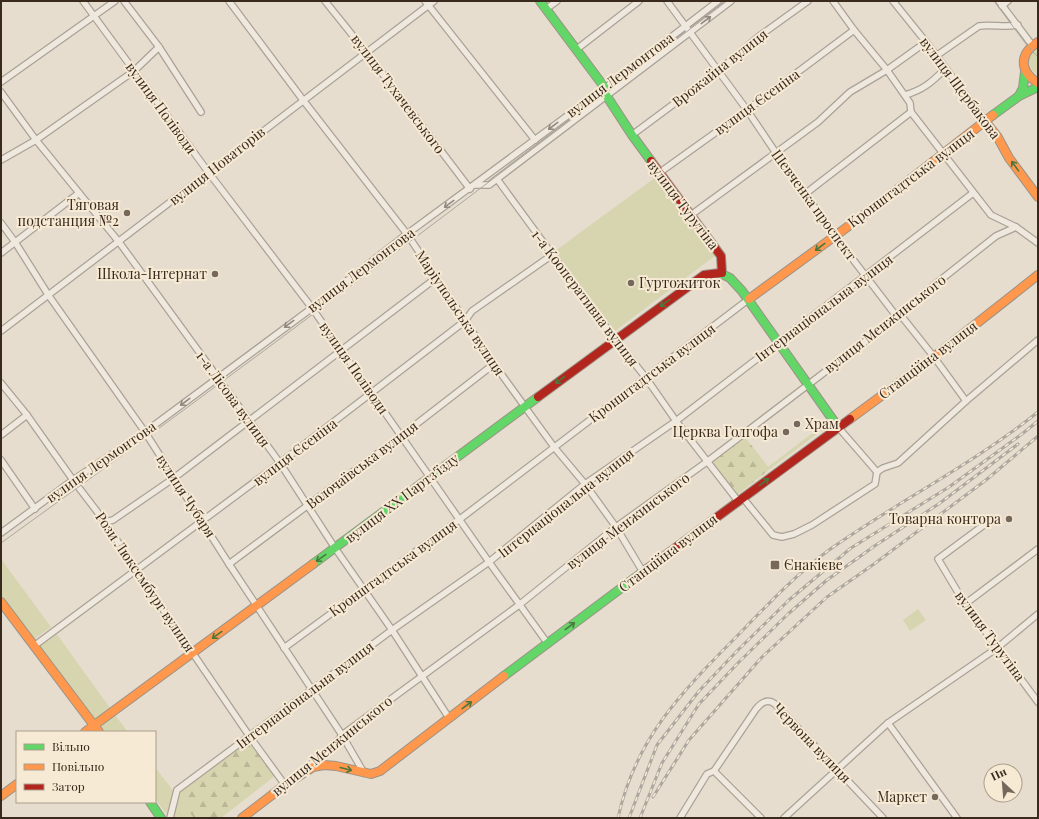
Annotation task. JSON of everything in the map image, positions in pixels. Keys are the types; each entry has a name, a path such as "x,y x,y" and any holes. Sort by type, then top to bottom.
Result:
{"street":[{"name":"вулиця Поліводи","path":"82,1 209,173 312,308 519,605 548,644"},
{"path":"1,82 114,1"},
{"path":"124,1 159,47 201,112"},
{"name":"Маріупольська вулиця","path":"229,1 303,100 407,234 494,364 554,447 585,484 616,527 643,572"},
{"name":"вулиця Тухачевського","path":"325,1 366,52 470,189"},
{"name":"вулиця Новаторів","path":"1,331 49,296 366,52 426,3 434,1"},
{"name":"вулиця Турутіна","path":"540,1 577,49 606,92 632,135 721,256 722,273"},
{"path":"546,9 557,1"},
{"path":"577,49 639,1"},
{"name":"Шевченка проспект","path":"667,1 747,110 835,236 897,317 903,318 934,357 966,401"},
{"name":"вулиця Лермонтова","path":"497,179 606,92 685,26 718,1"},
{"name":"вулиця Лермонтова","path":"1,533 73,480 145,432 312,308 407,234 476,185 535,140 690,33 732,1"},
{"name":"Врожайна вулиця","path":"632,135 718,71 758,37 808,1"},
{"path":"833,1 905,95 910,103 910,112 991,215 1016,227 1038,243"},
{"name":"вулиця Щербакова","path":"893,1 926,42 985,121 1009,158 1038,198"},
{"path":"1008,1 1001,3 1018,25 1035,43 1025,55 1023,88 1019,96"},
{"path":"426,3 535,140"},
{"path":"936,56 979,26 988,25 1010,27 1018,25"},
{"name":"вулиця Єсеніна","path":"659,173 747,110 854,30"},
{"path":"691,215 818,122 850,92 887,70 926,42"},
{"path":"1,160 36,140 134,71 159,47"},
{"path":"905,95 917,92 930,83 945,69"},
{"path":"1025,72 1028,77 1038,83"},
{"name":"Кронштадтська вулиця","path":"284,648 460,519 749,299 876,206 942,153 985,121 1019,96 1038,87"},
{"name":"1-а Лісова вулиця","path":"1,92 36,140 119,242 280,463 449,718"},
{"path":"806,194 910,112"},
{"path":"476,185 489,185 497,179"},
{"name":"1-а Кооперативна вулиця","path":"497,179 595,313 646,378 676,421 740,500 773,535 782,538 812,525 876,484 877,472"},
{"path":"1,253 79,193"},
{"name":"Інтернаціональна вулиця","path":"170,818 177,790 392,630 489,562 585,484 676,421 973,193"},
{"name":"вулиця Чубаря","path":"1,223 15,242 49,296 145,432 229,564 342,735 364,773"},
{"name":"вулиця Менжинського","path":"242,818 337,742 342,735 519,605 616,527 708,461 808,385 897,317 996,236 1016,227"},
{"name":"вулиця Єсеніна","path":"34,646 372,393 466,321 472,311 552,254"},
{"name":"вулиця XX Партз'їзду","path":"96,729 193,653 616,338 704,275 714,272 722,273"},
{"path":"722,273 730,277 749,299 838,427 877,472 883,468 898,463 966,401 1038,340"},
{"name":"Станційна вулиця","path":"285,785 312,767 324,765 336,766 371,774 380,771 643,572 934,357 1038,275"},
{"path":"105,522 113,520 174,478 436,278"},
{"name":"Волочаївська вулиця","path":"229,564 402,436 494,364"},
{"name":"Рози Люксембург вулиця","path":"1,382 105,522 250,737 285,785"},
{"path":"1,436 27,415"},
{"path":"1,460 35,509"},
{"name":"вулиця Турутіна","path":"992,519 938,559 965,604 1038,702"},
{"path":"965,604 1038,549"},
{"path":"1,602 96,729"},
{"path":"784,818 888,724 997,648 1038,614"},
{"name":"Червона вулиця","path":"680,818 707,774 714,771 761,703 771,701 883,818"},
{"path":"888,724 957,818"},
{"path":"714,771 761,818"},
{"path":"1,796 16,785"},
{"path":"151,803 161,818"}],"green space":[{"path":"1038,46 1038,75 1031,68 1029,60 1031,52"},
{"path":"656,177 716,255 615,331 555,251"},
{"path":"827,422 829,425 770,469 768,467"},
{"path":"745,437 770,469 737,495 712,462"},
{"path":"1,559 51,627 33,640 1,597"},
{"path":"918,609 926,620 910,631 903,620"},
{"path":"56,633 110,708 94,720 38,647"},
{"path":"115,715 127,731 103,731 100,727"},
{"path":"247,740 275,776 221,818 194,818 176,795"},
{"path":"156,768 194,818 170,818 156,800"}],"tram line":[{"path":"1,543 93,477 456,207 727,1"},
{"path":"994,1 1026,44 1038,57"}],"railway":[{"path":"618,818 626,788 650,737 683,693 784,588 829,550 987,449 1038,412"},
{"path":"629,818 657,745 699,691 789,600 851,548 949,487 1038,421"},
{"path":"653,797 689,740 762,657 827,597 874,564 986,480 1038,436"},
{"path":"640,818 662,763 699,704 738,663 788,614 827,580 876,545 940,503 1018,444"}],"traffic: fast":[{"path":"540,1 605,88 604,92 651,161"},
{"path":"1019,96 1023,88 1025,72"},
{"path":"993,115 1019,96 1038,87"},
{"path":"720,273 730,278 742,291 838,427"},
{"path":"313,564 538,397"},
{"path":"504,676 648,568"},
{"path":"151,803 161,818"}],"traffic: slow":[{"path":"1038,42 1027,52 1024,62 1027,73 1038,83"},
{"path":"749,299 876,206 993,115"},
{"path":"985,121 997,136 1009,158 1038,197"},
{"path":"850,419 934,357 1038,275"},
{"path":"86,731 313,564"},
{"path":"1,602 98,731"},
{"path":"242,818 285,785 313,767 324,765 336,766 371,774 380,771 504,676"},
{"path":"1,796 16,785"}],"traffic: jam":[{"path":"651,161 721,256 722,273"},
{"path":"538,397 704,275 720,273"},
{"path":"648,568 850,419"}],"place":[{"name":"Тяговая подстанция №2","path":"127,213"},
{"name":"Школа-Інтернат","path":"215,274"},
{"name":"Гуртожиток","path":"631,283"},
{"name":"Храм","path":"797,424"},
{"name":"Церква Голгофа","path":"786,432"},
{"name":"Товарна контора","path":"1009,519"},
{"name":"Єнакієве","path":"775,565"},
{"name":"Маркет","path":"935,797"}]}
